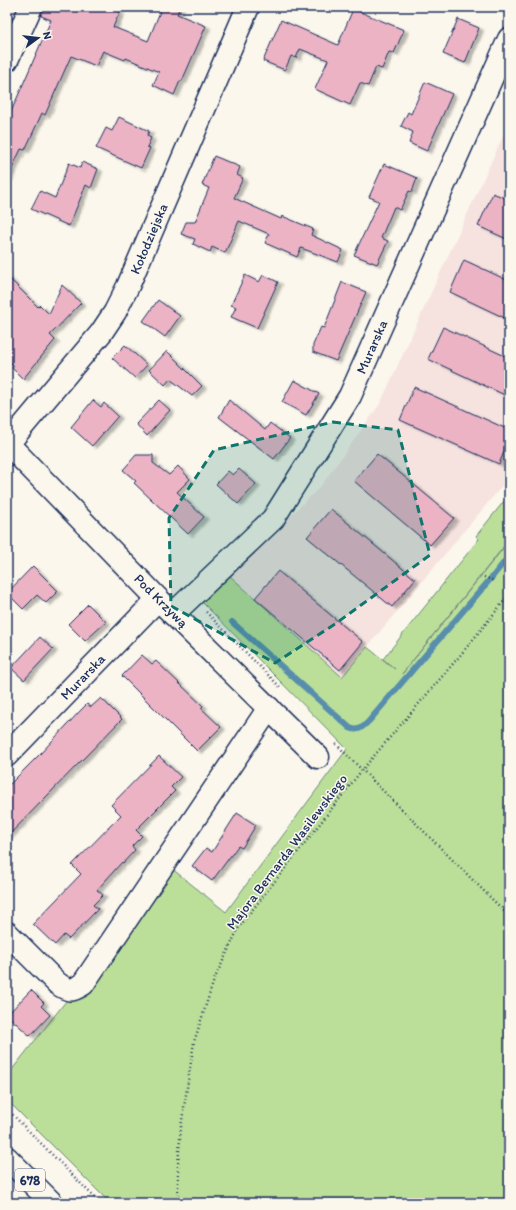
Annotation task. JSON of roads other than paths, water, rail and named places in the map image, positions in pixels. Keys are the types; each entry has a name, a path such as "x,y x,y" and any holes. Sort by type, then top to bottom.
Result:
{"street":[{"path":"7,60 31,7"},
{"name":"Kołodziejska","path":"7,444 101,333 115,312 128,286 248,7"},
{"name":"Murarska","path":"7,755 166,606 191,597 273,519 350,396 509,39"},
{"name":"Pod Krzywą","path":"7,444 166,606 269,708 326,750"},
{"path":"7,933 57,983 66,990 76,989 83,984 269,708"},
{"name":"678","path":"7,1158 52,1203"}],"waterway":[{"path":"232,622 350,728 358,729 369,721 509,556"}]}
